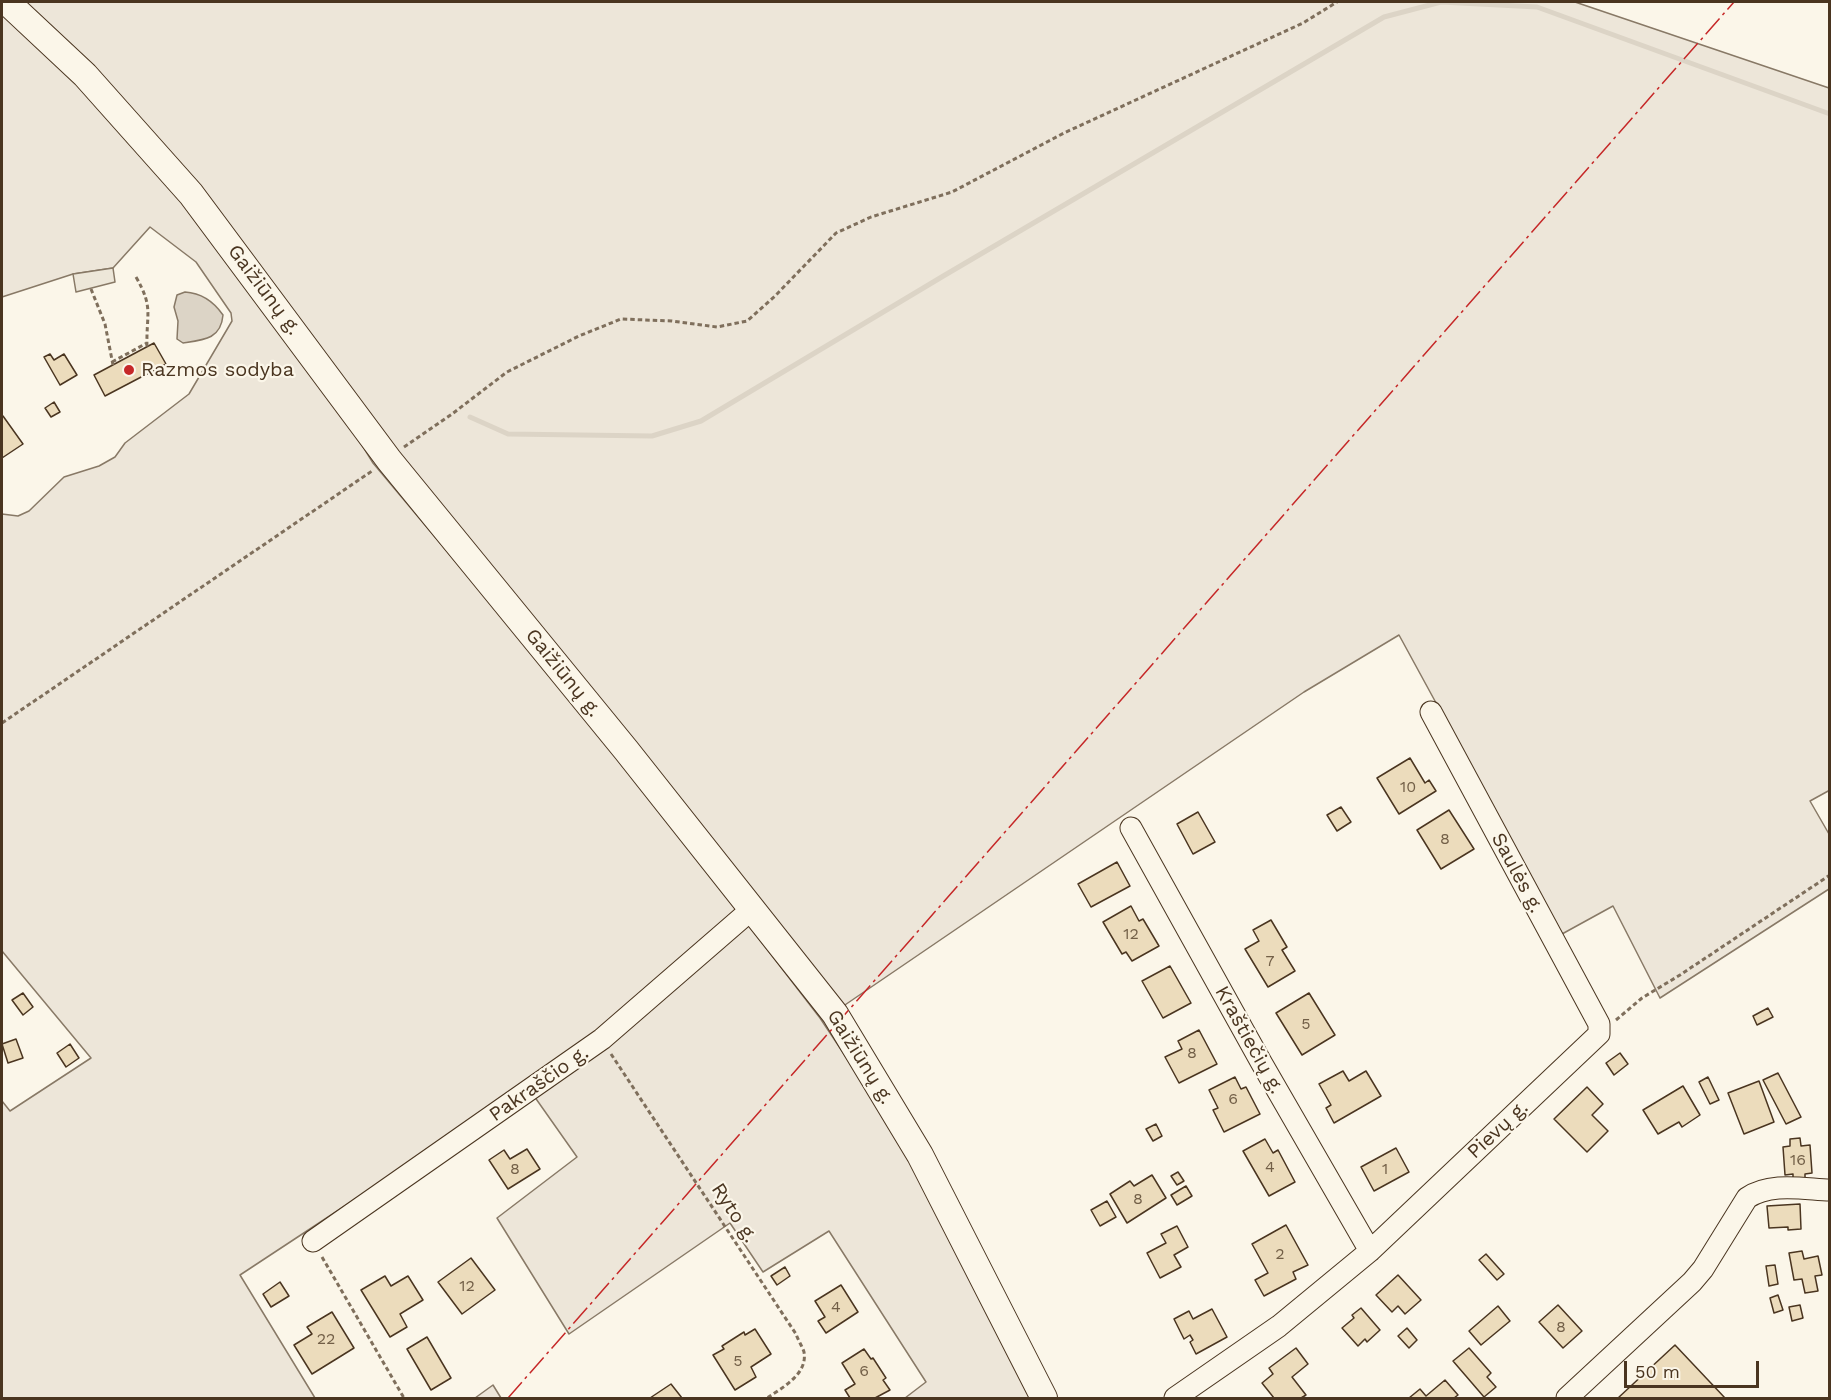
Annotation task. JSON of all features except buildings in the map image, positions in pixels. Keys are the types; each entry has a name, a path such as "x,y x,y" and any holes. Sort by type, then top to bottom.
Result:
{"main road":[{"name":"Gaižiūnų g.","path":"6,2 85,75 191,194 389,460 626,750 835,1014 920,1155 1044,1398"}],"street":[{"name":"Saulės g.","path":"1431,712 1599,1024 1599,1034"},
{"name":"Kraštiečių g.","path":"1131,828 1261,1062 1370,1251"},
{"name":"Pakraščio g.","path":"313,1241 602,1039 752,909"},
{"name":"Pievų g.","path":"1175,1398 1279,1326 1370,1251 1599,1034"},
{"path":"1567,1398 1692,1282 1703,1269 1747,1198 1755,1192 1781,1188 1830,1190"}],"path":[{"path":"2,723 389,460 409,442 452,414 507,372 579,336 621,319 672,321 717,327 747,321 836,234 871,218 952,192 1064,133 1303,23 1337,2"},
{"path":"91,289 105,324 113,363 147,345 149,306 136,277"},
{"path":"1599,1034 1642,998 1830,875"},
{"name":"Ryto g.","path":"602,1039 796,1334 804,1353 802,1368 790,1383 767,1398"},
{"path":"313,1241 404,1398"}],"shaded area":[{"path":"2,2 1575,2 1829,88 1830,790 1810,801 1829,834 1829,889 1660,998 1613,906 1562,934 1399,635 1304,692 839,1009 401,460 365,408 354,432 373,463 617,754 820,1018 902,1141 1033,1398 905,1398 926,1382 829,1231 763,1272 730,1223 569,1334 497,1218 577,1157 527,1086 240,1275 315,1398 2,1398 2,1101 10,1111 91,1058 2,951 2,514 18,516 29,511 64,477 99,466 115,457 125,443 189,394 232,321 231,313 196,262 150,227 113,268 73,274 2,297"},
{"path":"113,268 115,282 76,292 73,274"},
{"path":"185,292 207,299 223,315 222,323 215,334 198,341 183,343 177,339 178,321 174,307 177,295"},
{"path":"493,1385 501,1398 475,1398"}],"waterway":[{"path":"470,417 508,434 652,436 701,421 1384,17 1441,2 1537,7 1830,114"}],"power":[{"path":"508,1398 1734,2"}],"place":[{"name":"Razmos sodyba","path":"129,370"}]}
